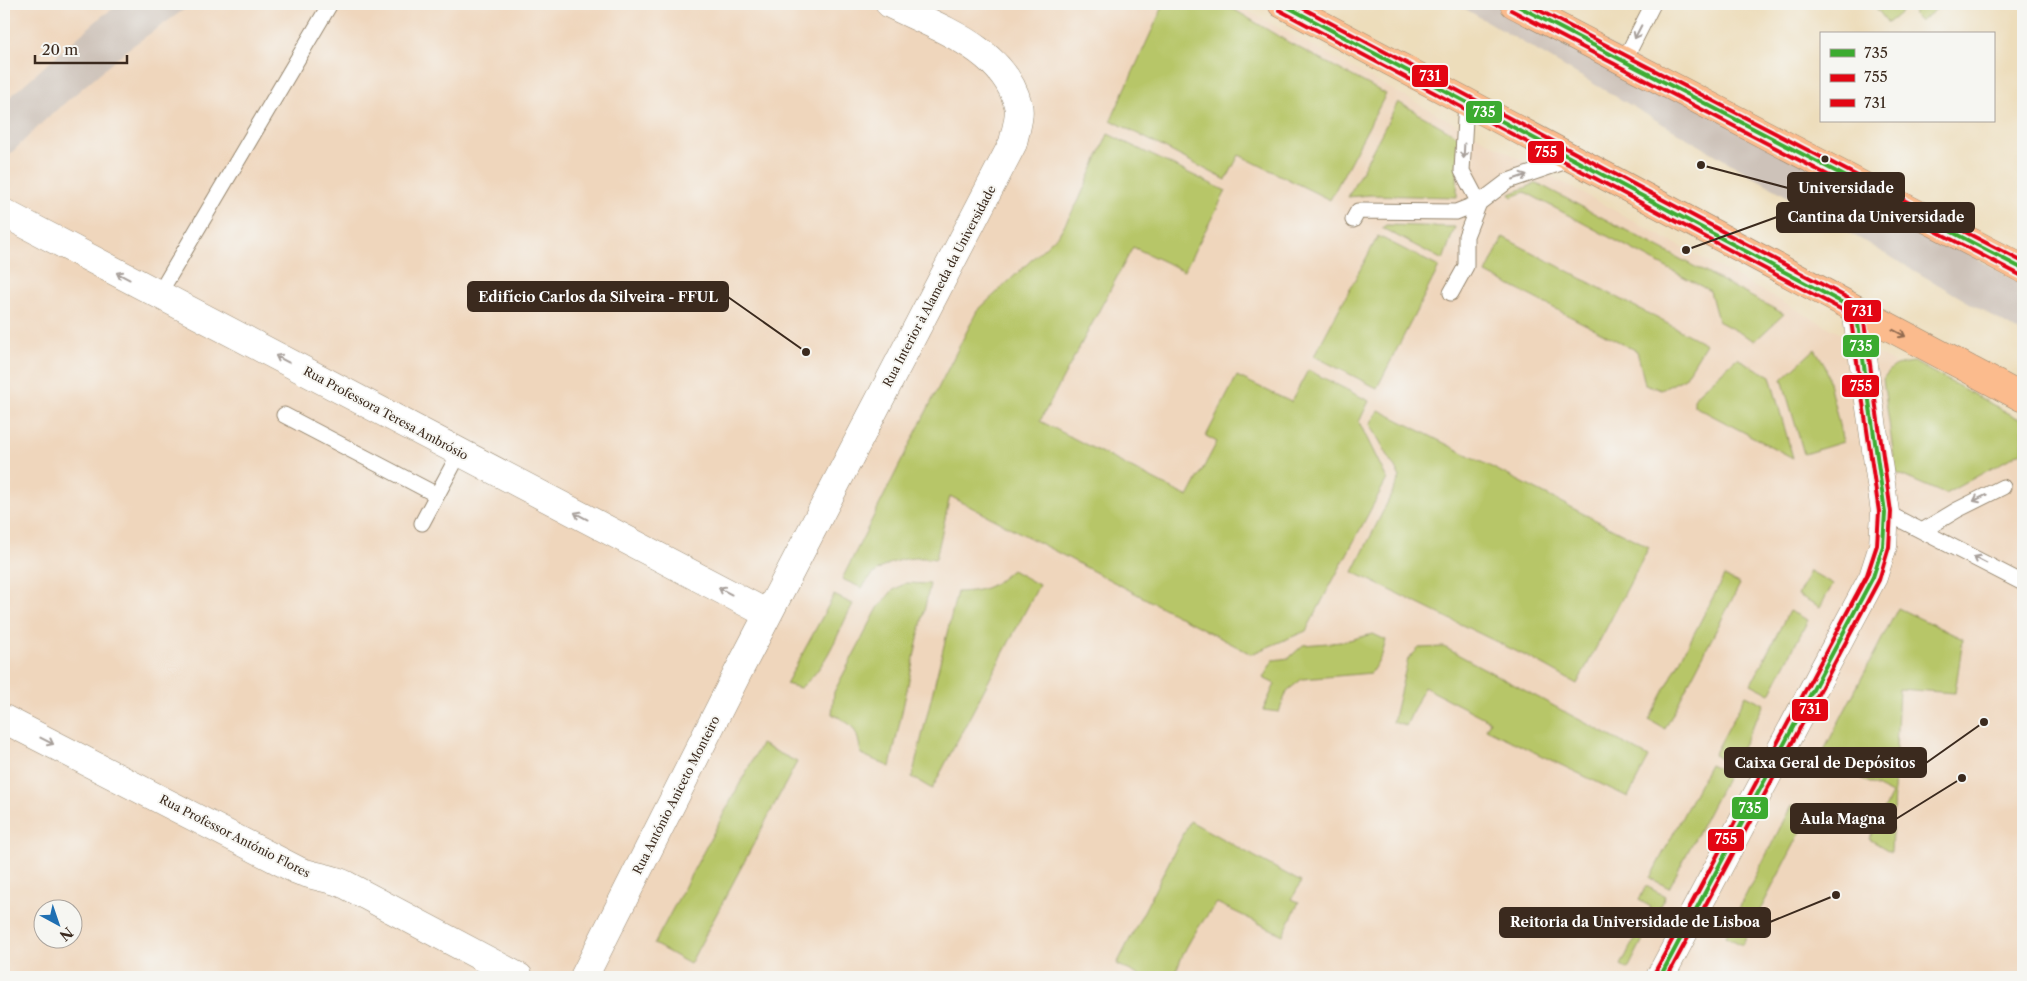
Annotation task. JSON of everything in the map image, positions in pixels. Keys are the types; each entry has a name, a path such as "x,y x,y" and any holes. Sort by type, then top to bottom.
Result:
{"main road":[{"path":"1282,4 2023,398"},
{"path":"1514,4 2023,269"}],"street":[{"name":"Rua Interior à Alameda da Universidade","path":"768,614 1013,143 1019,106 1006,76 971,44 890,4"},
{"name":"Rua Professora Teresa Ambrósio","path":"4,213 768,614"},
{"path":"1660,977 1873,577 1883,546 1885,512 1856,310"},
{"name":"Rua António Aniceto Monteiro","path":"584,977 768,614"},
{"name":"Rua Professor António Flores","path":"4,718 297,870 329,878 346,885 519,977"}],"lane":[{"path":"159,294 330,4"},
{"path":"1624,61 1653,4"},
{"path":"1451,293 1466,266 1466,236 1479,203 1462,171 1466,102"},
{"path":"1353,220 1358,211 1456,212 1479,203 1508,181 1574,159"},
{"path":"284,415 437,495"},
{"path":"422,523 460,452"},
{"path":"1922,530 2003,487"},
{"path":"1885,512 2023,582"}],"shaded area":[{"path":"4,4 1235,4 2023,433 2023,977 4,977"},
{"path":"120,4 192,4 128,49 46,119 4,160 4,102 102,16"},
{"path":"1457,4 1540,4 2023,285 2023,334"}],"green space":[{"path":"1164,4 1225,4 1288,42 1386,94 1330,200 1239,155 1226,180 1111,120"},
{"path":"1873,4 1904,4 1903,11 1888,23"},
{"path":"1913,4 1943,4 1920,22 1914,15"},
{"path":"1398,102 1458,136 1457,197 1370,195 1348,197"},
{"path":"1108,134 1226,191 1184,271 1133,247 1040,421 1188,497 1217,442 1206,436 1237,376 1291,402 1308,370 1369,401 1359,422 1387,479 1306,631 1251,654 950,496 936,559 915,558 895,562 877,572 862,588 842,579 977,311 1059,234 1078,202"},
{"path":"1537,183 1784,314 1755,341 1718,321 1710,291 1525,192 1512,197 1510,194"},
{"path":"1386,225 1455,227 1443,260 1382,228"},
{"path":"1378,236 1439,267 1377,388 1314,356"},
{"path":"1503,237 1706,344 1685,378 1661,390 1645,384 1637,351 1486,273"},
{"path":"1815,349 1825,365 1843,442 1804,454 1782,379"},
{"path":"1737,358 1770,376 1793,458 1694,406 1694,399 1698,393"},
{"path":"1914,362 2023,421 2023,451 1945,494 1896,473 1883,379 1896,366"},
{"path":"1379,410 1649,547 1577,684 1534,660 1353,572 1400,477 1370,424"},
{"path":"1012,570 1039,585 932,789 912,777 957,592 974,591 993,585"},
{"path":"1810,571 1833,584 1820,607 1798,595"},
{"path":"1724,576 1740,584 1665,729 1649,720"},
{"path":"906,583 930,584 890,767 861,754 854,729 832,714 834,692 878,608 892,591"},
{"path":"834,595 853,604 831,649 817,671 800,688 786,684"},
{"path":"1898,608 1963,639 1955,693 1899,689 1891,852 1869,839 1892,794 1820,758"},
{"path":"1789,611 1808,620 1770,694 1751,684"},
{"path":"1373,634 1386,640 1382,655 1371,673 1302,679 1287,691 1279,712 1263,710 1275,684 1263,678 1273,660 1289,658 1303,645 1341,642"},
{"path":"1444,647 1649,757 1628,797 1486,729 1490,721 1424,687 1406,726 1393,722 1408,659 1419,648"},
{"path":"1746,695 1764,704 1733,765 1714,755"},
{"path":"761,744 797,762 690,964 654,944"},
{"path":"1710,764 1729,773 1669,888 1650,878"},
{"path":"1791,806 1809,816 1742,945 1725,936"},
{"path":"1190,821 1301,882 1292,899 1299,902 1283,935 1217,903 1192,938 1182,957 1175,977 1142,977 1117,964"},
{"path":"1646,886 1665,896 1628,969 1621,965 1651,907 1639,900"}],"transit line":[{"name":"735","path":"1282,4 1856,310 1885,512 1883,546 1873,577 1660,977"},
{"name":"731","path":"1295,4 1859,304 1862,308 1891,512 1889,547 1879,580 1667,977"},
{"name":"735","path":"1514,4 2023,269"},
{"name":"731","path":"1527,4 2023,262"},
{"name":"755","path":"1279,10 1850,314 1879,512 1877,545 1867,575 1654,974"},
{"name":"755","path":"1511,10 2020,275"}],"place":[{"name":"Universidade","path":"1701,165"},
{"name":"Cantina da Universidade","path":"1686,250"},
{"name":"Edifício Carlos da Silveira - FFUL","path":"806,352"},
{"name":"Caixa Geral de Depósitos","path":"1984,722"},
{"name":"Aula Magna","path":"1962,778"},
{"name":"Reitoria da Universidade de Lisboa","path":"1836,895"}]}
